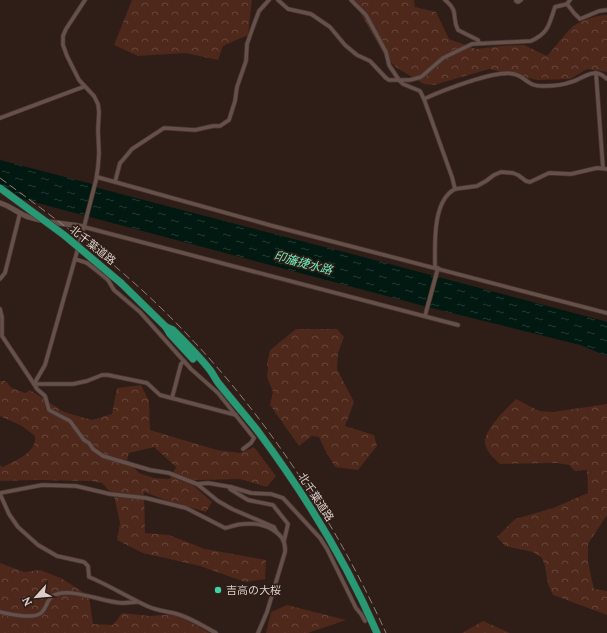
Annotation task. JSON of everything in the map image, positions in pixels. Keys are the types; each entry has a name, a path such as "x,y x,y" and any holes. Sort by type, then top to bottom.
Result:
{"highway":[{"name":"北千葉道路","path":"0,188 64,235 121,283 166,327 170,334 207,374 219,384"},
{"name":"北千葉道路","path":"166,327 173,330 210,370 293,481 329,538 362,600 377,633"}],"street":[{"path":"34,384 46,365 97,178 99,153 98,104 89,90 83,87 63,45 63,36 66,28 85,0"},
{"path":"115,182 120,164 132,149 164,128 198,129 220,126 229,120 235,102 237,87 246,61 247,44 259,10 269,0"},
{"path":"278,0 288,9 311,14 330,27 345,46 357,55 370,61 389,80 410,80 421,77 443,58 472,44 531,41 544,34 548,29 555,7 569,2 574,13 580,19 599,11 607,10"},
{"path":"351,0 366,15 386,52 389,65 399,80 403,84 420,91 452,177 455,189"},
{"path":"445,0 452,6 455,12 458,30 478,40 479,43"},
{"path":"516,1 518,2 521,0"},
{"path":"424,100 486,76 513,73 534,86 560,85 572,82 590,73 596,73 607,79"},
{"path":"425,316 436,273 435,242 437,219 443,202 451,191 455,189 477,186 501,172 513,173 530,182 549,173 571,174 605,169 596,73"},
{"path":"0,118 83,87"},
{"path":"97,178 273,226 607,313"},
{"path":"0,203 7,205 28,217 54,223 84,224 458,325"},
{"path":"0,279 5,273 20,213"},
{"path":"75,259 87,263 108,280 114,290 140,312 183,360 218,393 254,438 251,443 242,449"},
{"path":"0,308 2,317 2,336 37,389 46,399 49,410 70,421 84,440 89,443 93,449 103,456 150,470 169,473 197,484 218,501 274,527 286,545 285,552 267,612 258,633"},
{"path":"172,398 181,364 188,353"},
{"path":"34,384 73,384 87,381 102,375 108,375 142,381 152,386 160,394 236,415"},
{"path":"197,484 208,483 231,486 251,493 271,494 283,498 320,538 356,608 365,621"},
{"path":"216,633 189,618 176,613 156,610 89,577 88,566 86,563 51,554 18,528 9,514 0,493 42,485 67,485 110,494 146,498 186,508 225,528 245,524 257,524 277,533"},
{"path":"231,486 230,489 248,500 269,504 277,508 288,524 284,542"},
{"path":"0,612 18,616 38,615 42,612 50,598 59,594 73,594 122,603 138,602"}],"green space":[{"path":"132,0 252,0 248,35 223,46 218,60 185,53 138,56 114,45"},
{"path":"353,0 414,0 415,7 436,12 449,39 476,49 524,45 547,56 572,27 589,19 607,15 607,72 587,69 570,79 537,80 489,69 434,85 424,84 397,68 386,58"},
{"path":"296,329 337,329 344,337 338,353 337,369 354,402 345,426 374,435 377,446 358,470 335,467 319,437 312,436 299,446 270,405 273,392 267,377 267,363 270,350"},
{"path":"0,381 5,381 12,388 25,393 30,390 64,412 92,420 112,414 117,388 141,385 149,401 150,430 217,450 240,453 254,447 276,476 267,487 240,479 195,480 192,484 212,502 206,512 144,492 145,533 169,535 205,549 266,560 265,579 245,582 200,566 143,553 117,540 120,523 114,496 102,483 91,481 0,481 0,465 3,467 19,459 29,451 35,442 35,436 22,426 0,416","holes":["154,447 176,467 170,479 154,478 139,473 127,460 129,453"]},
{"path":"516,399 539,411 553,412 607,404 607,515 588,544 588,562 594,589 607,591 607,615 553,595 548,584 542,558 533,552 505,546 497,537 515,519 553,508 588,493 587,470 575,471 569,465 557,463 500,464 491,455 485,443 488,431 502,413"},
{"path":"0,563 24,572 40,570 61,578 89,596 93,624 113,625 122,613 150,616 175,614 210,633 0,633"},
{"path":"287,605 346,620 308,633 266,633 271,612"},
{"path":"483,621 510,633 462,633"}],"water":[{"name":"印旛捷水路","path":"0,160 92,184 98,188 332,249 332,252 333,249 604,321 607,322 607,356 580,345 424,306 0,193"}],"railway":[{"path":"0,178 116,267 172,319 209,358 244,400 308,489 336,536 386,633"}],"place":[{"name":"吉高の大桜","path":"218,590"}]}
